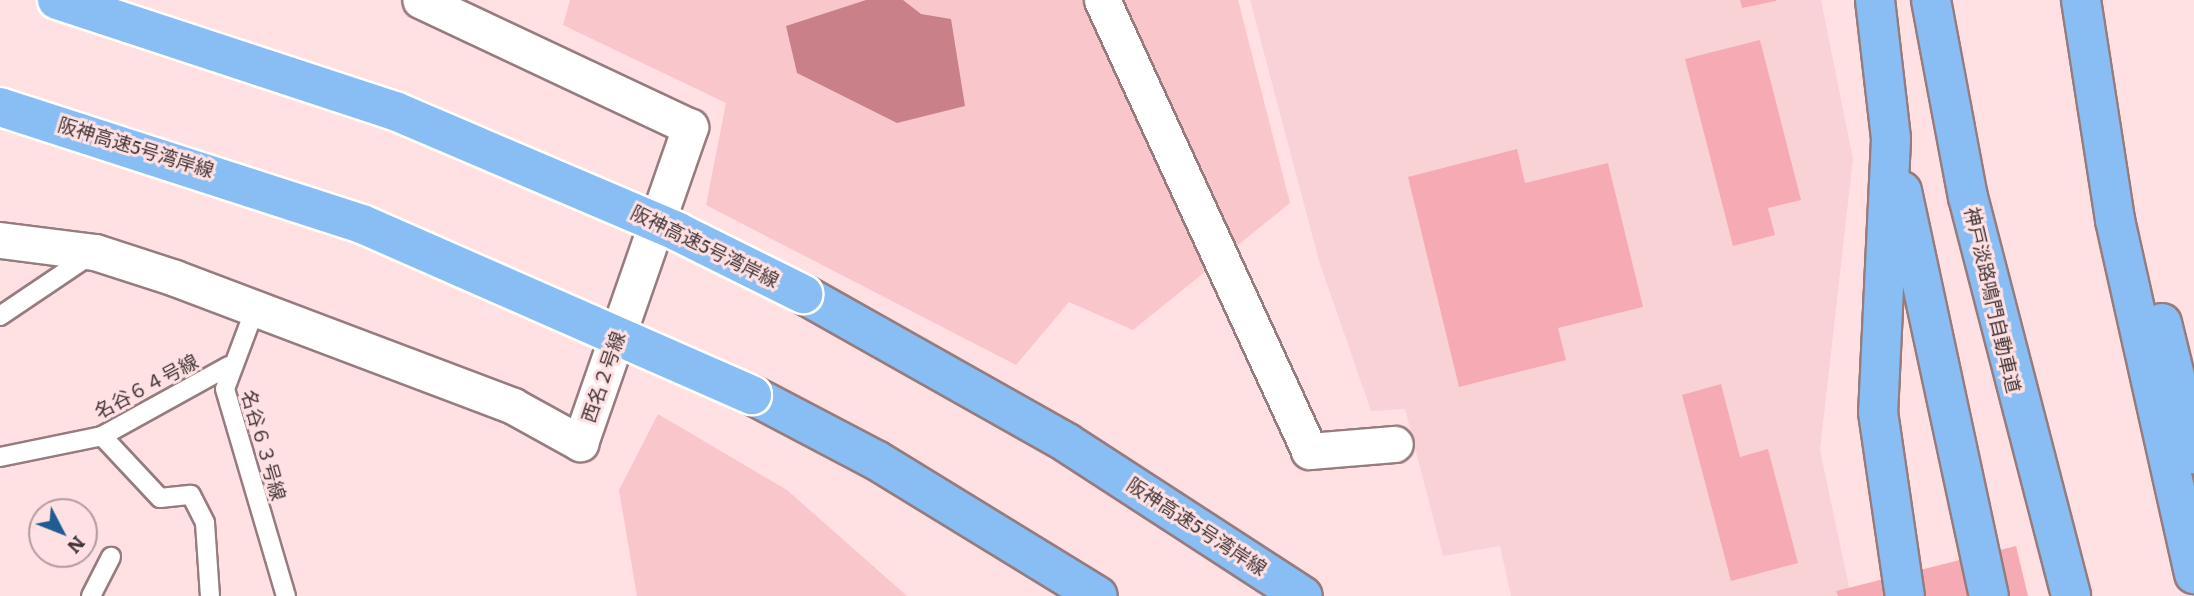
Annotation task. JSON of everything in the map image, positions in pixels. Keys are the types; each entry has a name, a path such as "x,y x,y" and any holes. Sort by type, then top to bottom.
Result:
{"highway":[{"name":"阪神高速5号湾岸線","path":"57,0 395,111 654,221 803,293 1067,443 1303,596"},
{"path":"1875,0 1891,139 1989,596"},
{"name":"神戸淡路鳴門自動車道","path":"1931,0 1968,197 2071,596"},
{"path":"2081,0 2115,220 2194,574"},
{"path":"2088,0 2194,454"},
{"name":"阪神高速5号湾岸線","path":"0,107 362,224 634,338 877,460 1098,596"},
{"path":"1891,139 1878,412 1905,596"}],"street":[{"path":"1102,0 1309,451 1395,444"},
{"name":"西名２号線","path":"0,240 95,252 513,406 580,443 690,127 437,2"}],"lane":[{"path":"0,316 95,252"},
{"name":"名谷６３号線","path":"255,309 229,366 225,388 286,596"},
{"name":"名谷６４号線","path":"0,457 102,436 229,366"},
{"path":"102,436 160,498 191,495 205,523 210,596"},
{"path":"91,596 111,557"}],"shaded area":[{"path":"570,0 1238,0 1290,203 1133,330 1069,302 1016,365 706,205 726,103 563,25"},
{"path":"866,0 903,0 921,14 951,19 965,106 897,123 797,73 786,26"},
{"path":"1250,0 1821,0 1853,159 1820,450 1851,596 1511,596 1500,546 1443,556 1405,409 1371,411 1319,261"},
{"path":"658,414 787,490 907,596 637,596 619,490"}],"building":[{"path":"1740,0 1776,0 1776,1 1742,8"},
{"path":"1760,40 1801,200 1768,208 1775,235 1733,246 1685,59"},
{"path":"1517,149 1525,183 1608,163 1643,307 1558,328 1566,360 1459,387 1408,177"},
{"path":"1721,384 1740,457 1768,449 1798,563 1731,581 1682,395"},
{"path":"2016,546 2028,596 1838,596 1836,591"}]}
